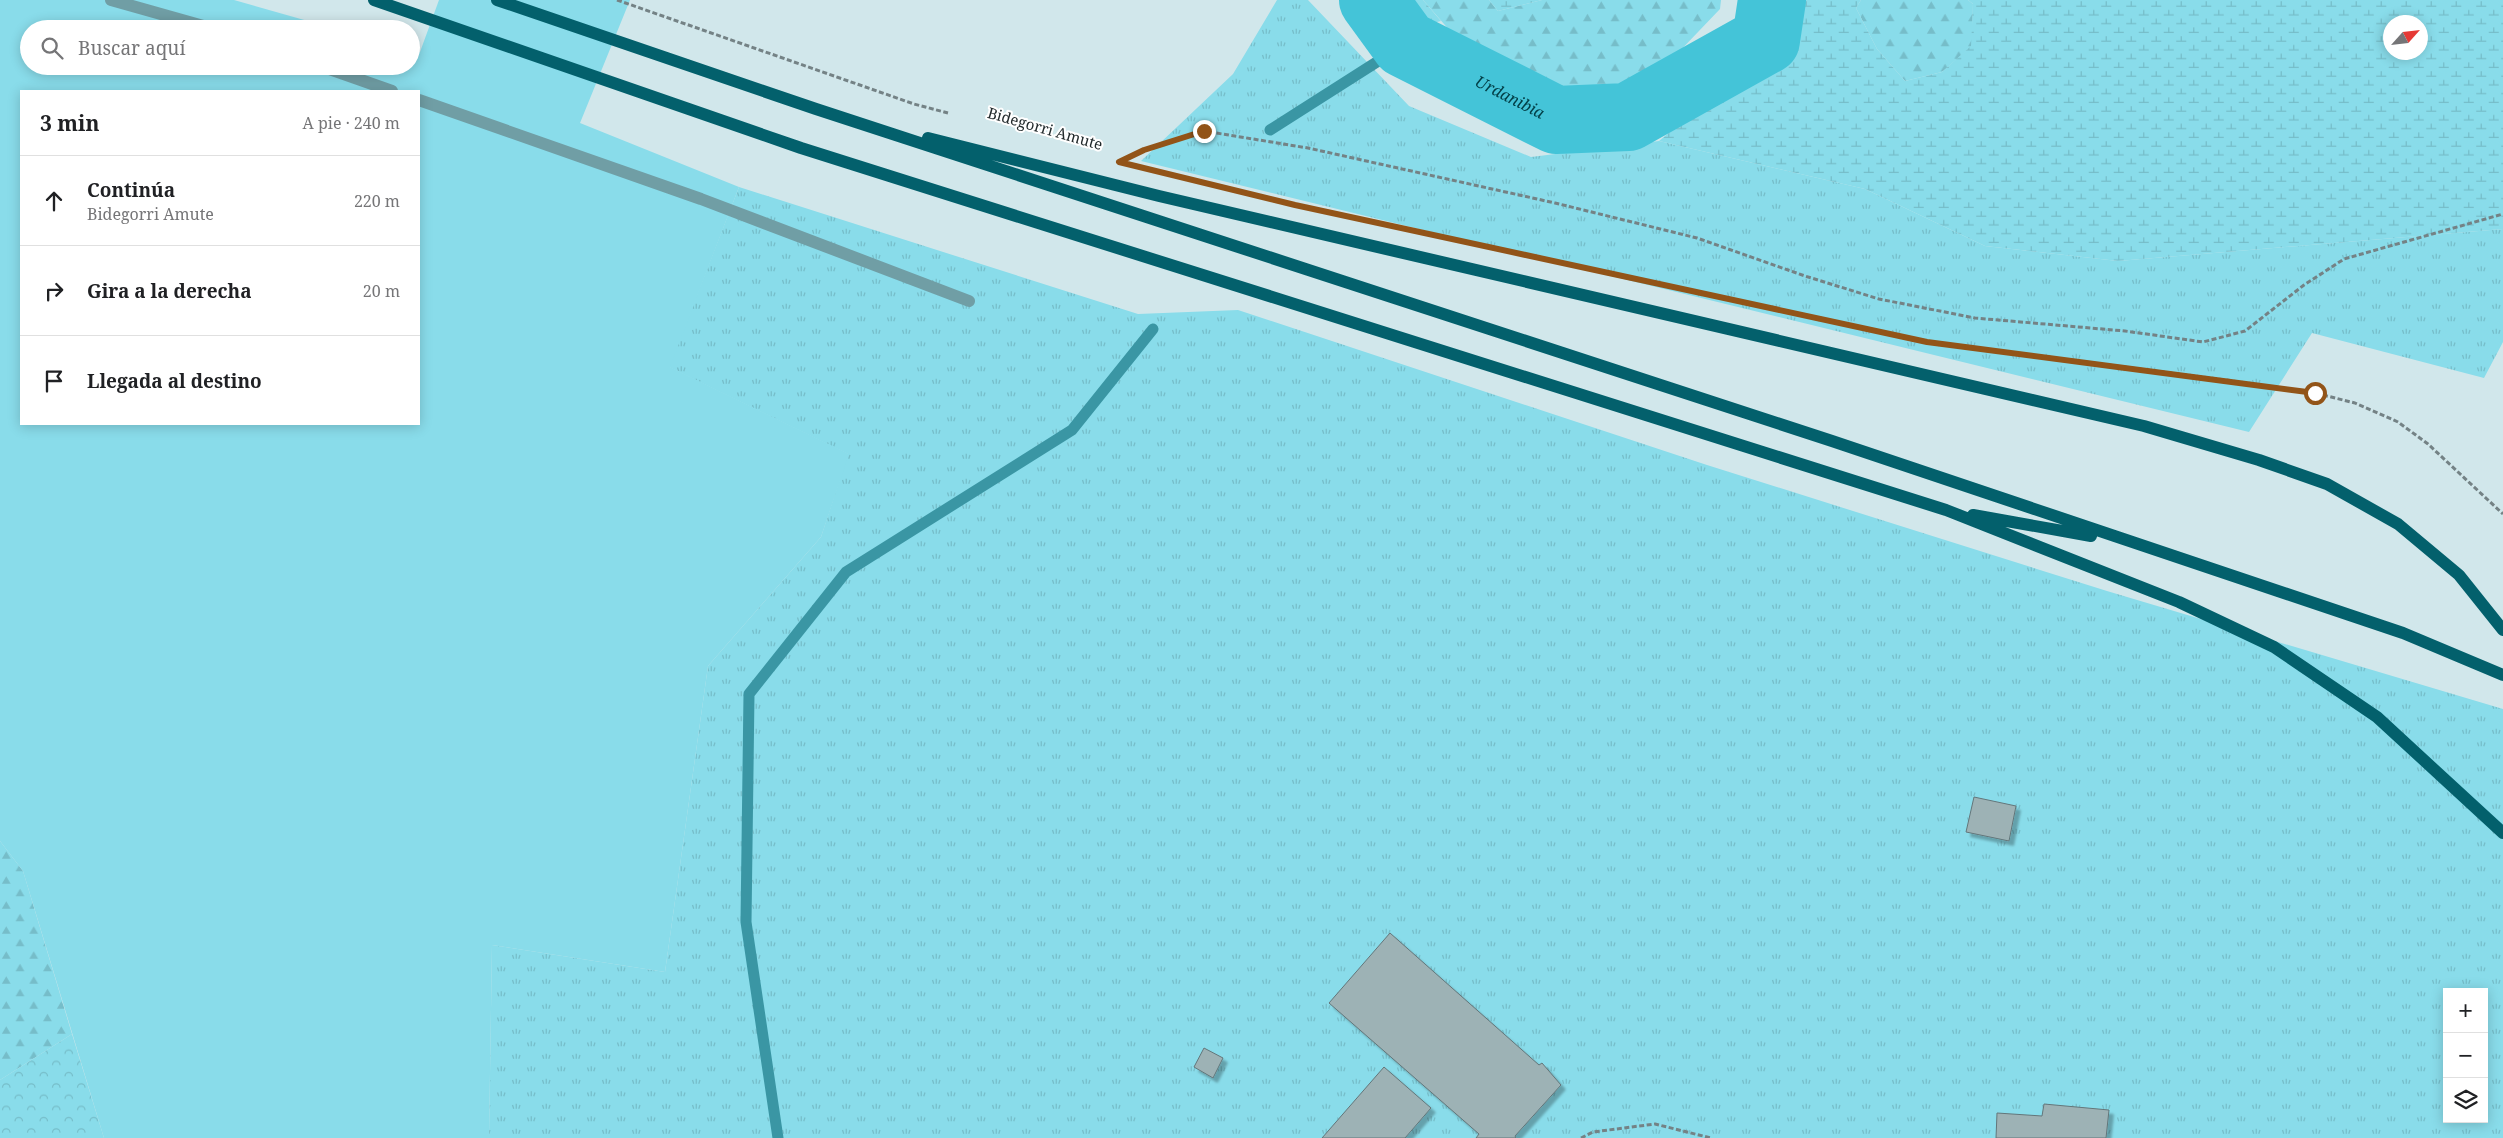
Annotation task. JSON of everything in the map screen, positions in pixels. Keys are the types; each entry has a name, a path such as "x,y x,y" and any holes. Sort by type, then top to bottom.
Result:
{"main road":[{"path":"374,0 801,148 1946,510 2178,602 2274,647 2377,718 2503,833"},
{"path":"497,0 816,109 1832,441 2403,633 2503,675"},
{"path":"816,109 1159,196 2144,426 2260,460 2327,484 2398,524 2460,575 2503,630"},
{"path":"1946,510 2131,543"}],"lane":[{"path":"111,0 182,20"},
{"path":"347,75 389,90"},
{"path":"420,100 701,199 969,301"}],"path":[{"path":"617,0 895,98 951,114"},
{"name":"Bidegorri Amute","path":"1128,164 1119,162 1144,150 1204,131 1308,148 1555,203 1696,238 1805,276 1879,299 1975,318 2125,332 2203,342 2245,331 2304,286 2344,259 2503,214"},
{"path":"1745,304 1927,342 2252,384 2315,393 2355,403 2398,422 2428,444 2503,514"},
{"path":"1581,1138 1594,1132 1655,1124 1711,1138"}],"green space":[{"path":"0,0 234,0 304,20 20,20 20,75 420,75 420,52 439,0 630,0 580,123 739,187 670,367 849,454 821,537 708,666 665,972 492,945 489,1138 104,1138 23,871 0,841"},
{"path":"1277,0 1308,0 1409,106 1531,157 1659,141 1865,189 1985,246 2118,261 2503,229 2503,342 2484,378 2312,333 2249,432 1141,161 1233,74"},
{"path":"1401,0 1423,0 1441,21 1421,26"},
{"path":"1423,0 1489,0 1498,11 1542,0 1721,0 1720,9 1676,55 1624,93 1551,96 1479,64"},
{"path":"1489,0 1542,0 1498,11"},
{"path":"1791,0 1861,0 1856,8 1877,49 1905,81 1942,72 1971,46 1973,4 1968,0 2503,0 2503,229 2118,261 1985,246 1865,189 1659,141 1783,38"},
{"path":"1861,0 1968,0 1973,4 1972,46 1942,72 1905,81 1877,49 1856,8"},
{"path":"739,187 1138,314 1238,310 1707,465 2107,591 2503,709 2503,1138 489,1138 492,945 665,972 708,666 821,537 848,454 669,367"},
{"path":"0,841 23,871 72,1034 0,1080"},
{"path":"72,1034 104,1138 0,1138 0,1080"}],"building":[{"path":"1974,797 2016,806 2009,841 1966,832"},
{"path":"1390,933 1539,1065 1542,1063 1561,1085 1515,1136 1516,1138 1476,1138 1479,1134 1329,1003"},
{"path":"1204,1048 1223,1058 1213,1078 1194,1067"},
{"path":"1384,1067 1431,1108 1405,1138 1322,1138"},
{"path":"2044,1104 2109,1110 2106,1138 1996,1138 1997,1113 2042,1116"}],"waterway":[{"name":"Urdanibia","path":"1373,0 1405,44 1556,120 1628,117 1766,40 1772,0"},
{"path":"1270,130 1405,44"},
{"path":"778,1138 746,922 749,694 846,572 1072,430 1153,329"}],"route":[{"path":"1204,131 1144,150 1119,162 1295,205 1629,279 1927,342 2315,393"}]}
